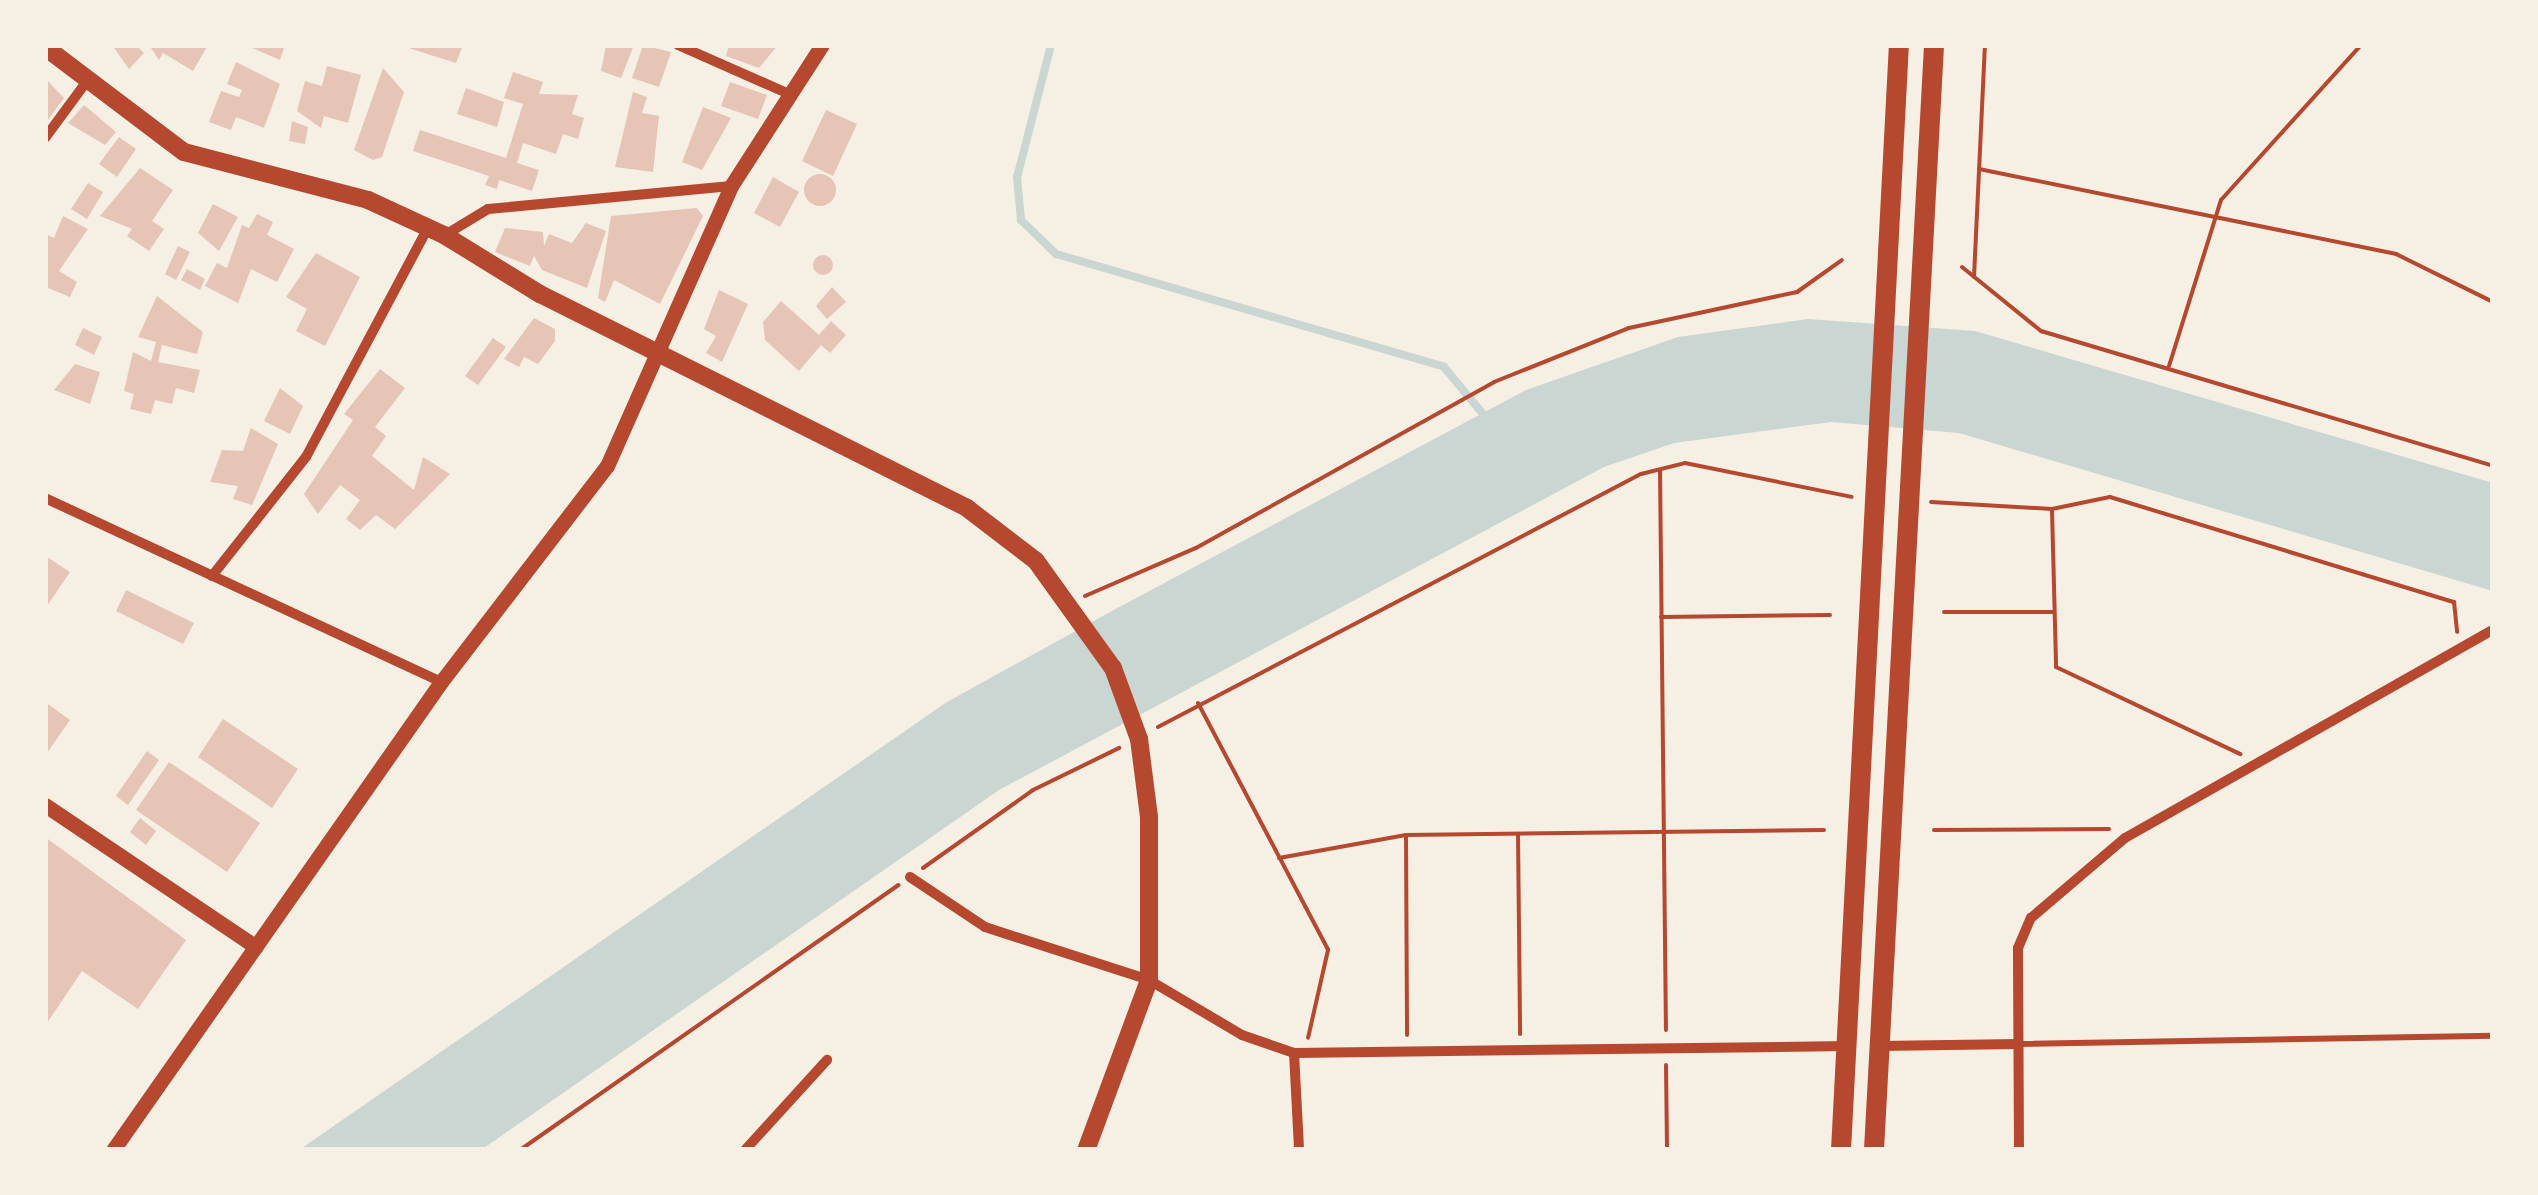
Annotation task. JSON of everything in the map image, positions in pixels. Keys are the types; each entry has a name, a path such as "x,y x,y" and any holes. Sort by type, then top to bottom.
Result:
{"highway":[{"path":"1841,1150 1898,45"},
{"path":"1874,1150 1917,508 1922,266 1934,45"}],"main road":[{"path":"45,47 161,139 212,165 368,200 968,508 1070,600 1085,619 1136,731 1154,894 1149,980 1086,1150"}],"street":[{"path":"678,45 788,93"},
{"path":"113,1150 441,682 607,466 662,353 730,186 822,45"},
{"path":"45,138 88,81"},
{"path":"212,576 306,457 436,232 488,210 730,186"},
{"path":"45,498 441,682"},
{"path":"2019,1150 2018,948 2031,918 2126,838 2493,630"},
{"path":"45,805 256,947"},
{"path":"910,877 984,928 1149,980 1242,1035 1299,1053 1848,1046"},
{"path":"1880,1046 2018,1044"},
{"path":"1299,1053 1299,1150"},
{"path":"745,1150 827,1060"}],"lane":[{"path":"2018,1044 2493,1036"}],"path":[{"path":"1974,277 1985,45"},
{"path":"2169,366 2216,215 2361,45"},
{"path":"1979,169 2396,254 2493,302"},
{"path":"1070,600 1196,548 1494,382 1629,328 1797,292 1842,260"},
{"path":"1962,268 2041,331 2169,366 2493,466"},
{"path":"520,1150 1033,790 1136,731 1198,704 1660,469 1685,464 1872,504"},
{"path":"1660,469 1667,1150"},
{"path":"1917,508 2052,509 2110,496 2454,602 2458,647"},
{"path":"2052,509 2056,667 2258,762"},
{"path":"1944,612 2054,612"},
{"path":"1661,618 1830,615"},
{"path":"1198,704 1328,950 1299,1053"},
{"path":"1934,830 2107,828 2126,838"},
{"path":"1279,858 1406,836 1824,830"},
{"path":"1518,834 1520,1049"},
{"path":"1406,836 1408,1050"}],"shaded area":[{"path":"1808,319 1975,331 2493,483 2493,591 1959,433 1831,422 1674,443 1604,467 999,790 481,1150 299,1150 947,702 1110,612 1526,390 1678,337"}],"building":[{"path":"112,45 136,45 144,53 129,69"},
{"path":"149,45 208,45 193,71 163,53 159,60"},
{"path":"245,45 285,45 280,60"},
{"path":"399,45 463,45 456,63"},
{"path":"606,45 634,45 621,78 601,71"},
{"path":"643,45 671,52 659,87 632,78"},
{"path":"729,45 778,45 759,68 726,56"},
{"path":"236,62 280,84 264,128 236,117 231,130 209,122 221,91 239,97 242,90 227,84"},
{"path":"327,66 361,75 348,123 324,116 321,128 297,111 305,81 322,86"},
{"path":"383,68 404,92 382,157 373,160 354,150"},
{"path":"513,72 543,82 539,94 578,95 572,114 584,118 578,139 563,134 556,154 523,143 517,163 539,170 532,191 499,180 497,189 485,185 489,176 413,151 420,130 506,158 523,104 504,98"},
{"path":"45,78 64,98 45,124"},
{"path":"730,82 767,95 758,119 721,106"},
{"path":"466,88 504,102 497,127 457,114"},
{"path":"633,92 647,97 642,113 659,116 653,172 615,167"},
{"path":"84,105 116,132 105,145 68,123"},
{"path":"703,107 731,118 702,170 682,162"},
{"path":"826,110 857,124 833,176 802,161"},
{"path":"292,121 308,127 305,144 289,141"},
{"path":"119,137 136,149 117,177 99,164"},
{"path":"140,168 173,190 152,221 164,229 149,251 127,236 132,229 100,216"},
{"path":"820,174 831,179 836,190 831,201 820,206 809,201 804,190 809,179"},
{"path":"773,177 799,192 780,227 754,213"},
{"path":"88,183 103,192 87,219 71,209"},
{"path":"213,204 238,217 219,251 198,233"},
{"path":"697,208 703,216 660,304 614,280 605,302 598,298 611,216"},
{"path":"257,214 273,222 267,235 294,249 277,282 251,269 238,303 205,286 217,263 227,268 242,225 249,228"},
{"path":"63,216 88,229 59,271 77,282 70,297 48,288 45,276 45,234 54,238"},
{"path":"586,223 606,231 587,288 542,270 534,256 530,266 495,252 505,228 543,232 544,246 549,234 572,243"},
{"path":"178,246 190,252 176,280 165,274"},
{"path":"316,253 360,277 325,346 296,331 307,309 286,297"},
{"path":"823,255 833,265 823,275 813,265"},
{"path":"187,269 205,279 200,290 181,280"},
{"path":"832,287 846,302 827,319 816,306"},
{"path":"719,290 748,304 722,362 706,353 716,336 704,329"},
{"path":"157,296 203,332 197,354 162,345 158,362 200,370 194,393 176,388 172,404 155,400 151,414 130,409 134,394 124,391 133,352 151,361 156,342 138,337"},
{"path":"781,301 819,335 831,321 846,335 830,353 821,345 799,371 765,340 763,322"},
{"path":"534,318 555,329 555,341 538,364 524,357 519,367 504,359"},
{"path":"83,328 102,337 94,355 75,345"},
{"path":"493,338 506,347 478,385 465,376"},
{"path":"75,364 100,372 90,404 54,390"},
{"path":"380,369 405,388 375,427 386,436 372,456 414,490 423,457 450,474 395,529 376,515 360,530 346,519 360,500 340,485 318,514 304,494 353,420 344,414"},
{"path":"280,388 303,406 290,434 264,421"},
{"path":"251,428 278,444 252,505 233,499 238,486 210,482 222,450 243,451"},
{"path":"47,557 70,572 45,609 45,560"},
{"path":"126,590 194,623 183,644 116,611"},
{"path":"48,704 70,720 45,756 45,708"},
{"path":"223,719 298,769 272,808 198,757"},
{"path":"147,751 159,760 128,805 116,796"},
{"path":"169,762 260,823 227,872 136,810"},
{"path":"140,818 156,831 146,845 130,832"},
{"path":"45,837 186,940 138,1009 82,971 45,1026"}],"waterway":[{"path":"1051,45 1017,177 1021,220 1056,254 1444,367 1488,420"}]}
